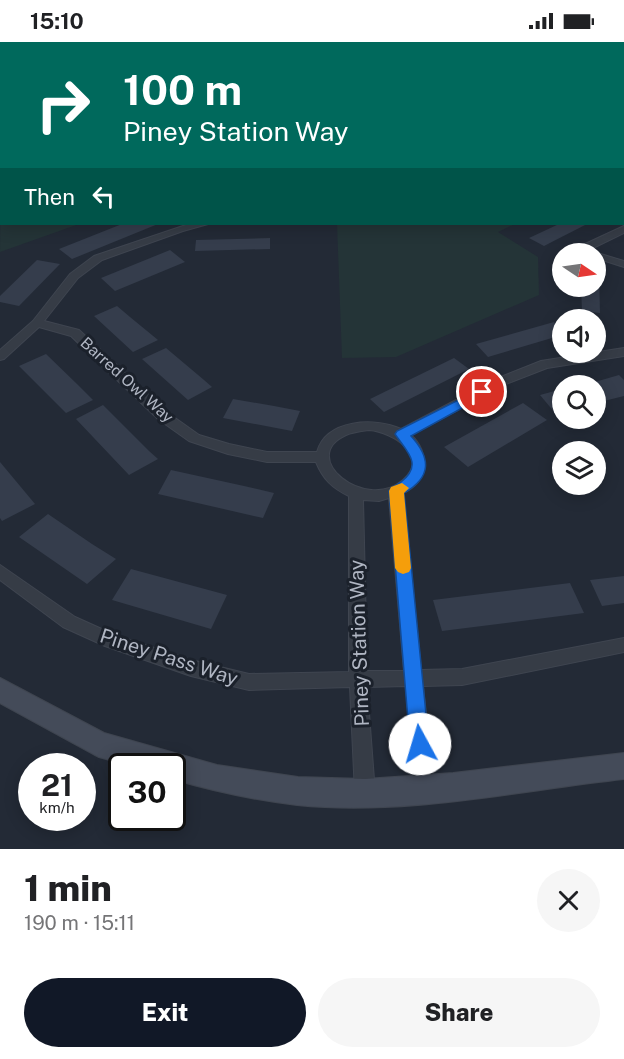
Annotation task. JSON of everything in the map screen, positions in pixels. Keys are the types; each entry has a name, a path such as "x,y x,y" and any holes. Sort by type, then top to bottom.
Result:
{"street":[{"path":"0,356 36,323 74,276 98,258 181,228 198,225"},
{"path":"595,243 624,229"},
{"path":"606,258 624,264"},
{"name":"Barred Owl Way","path":"36,323 75,333 163,416 194,438 228,449 267,457 321,458"},
{"path":"402,434 502,381 545,364 624,352"},
{"path":"369,425 402,434 417,452 419,465 416,475 396,491 377,495 356,494 334,483 324,470 321,458 324,447 329,439 339,432 351,427 369,425"},
{"path":"396,491 424,788"},
{"name":"Piney Station Way","path":"356,494 358,678 365,793"},
{"name":"Piney Pass Way","path":"0,571 17,586 69,622 111,641 191,668 249,682 462,677 624,645"},
{"path":"0,690 99,744 217,779 298,791 365,793 453,787 624,766"}],"shaded area":[{"path":"0,225 76,225 0,252"},
{"path":"337,225 513,225 498,232 538,257 539,295 396,357 342,358"}],"building":[{"path":"119,225 156,225 72,259 59,249"},
{"path":"557,225 585,225 544,246 529,238"},
{"path":"270,238 270,249 195,251 196,240"},
{"path":"170,250 185,262 115,291 101,278"},
{"path":"37,260 60,264 19,306 0,302 0,296"},
{"path":"581,297 600,297 600,309 582,309"},
{"path":"117,306 158,340 133,352 94,316"},
{"path":"552,323 552,338 488,357 476,344"},
{"path":"166,348 212,387 188,400 142,359"},
{"path":"46,354 93,400 66,413 19,366"},
{"path":"454,358 469,369 384,412 370,399"},
{"path":"619,375 624,380 624,396 606,400 606,379"},
{"path":"552,392 552,409 540,395"},
{"path":"233,399 300,411 292,431 223,418"},
{"path":"523,403 547,420 468,467 444,447"},
{"path":"103,405 158,459 129,475 76,419"},
{"path":"0,462 35,504 2,521 0,518"},
{"path":"171,470 274,493 263,518 158,494"},
{"path":"48,514 116,559 87,584 19,537"},
{"path":"131,569 227,595 211,629 112,600"},
{"path":"624,576 624,603 602,606 590,580"},
{"path":"570,583 584,613 442,631 433,600"}],"slow traffic":[{"path":"402,488 396,491 403,568"}],"route":[{"path":"420,744 396,491 416,475 419,465 417,452 402,434 482,392"}]}
